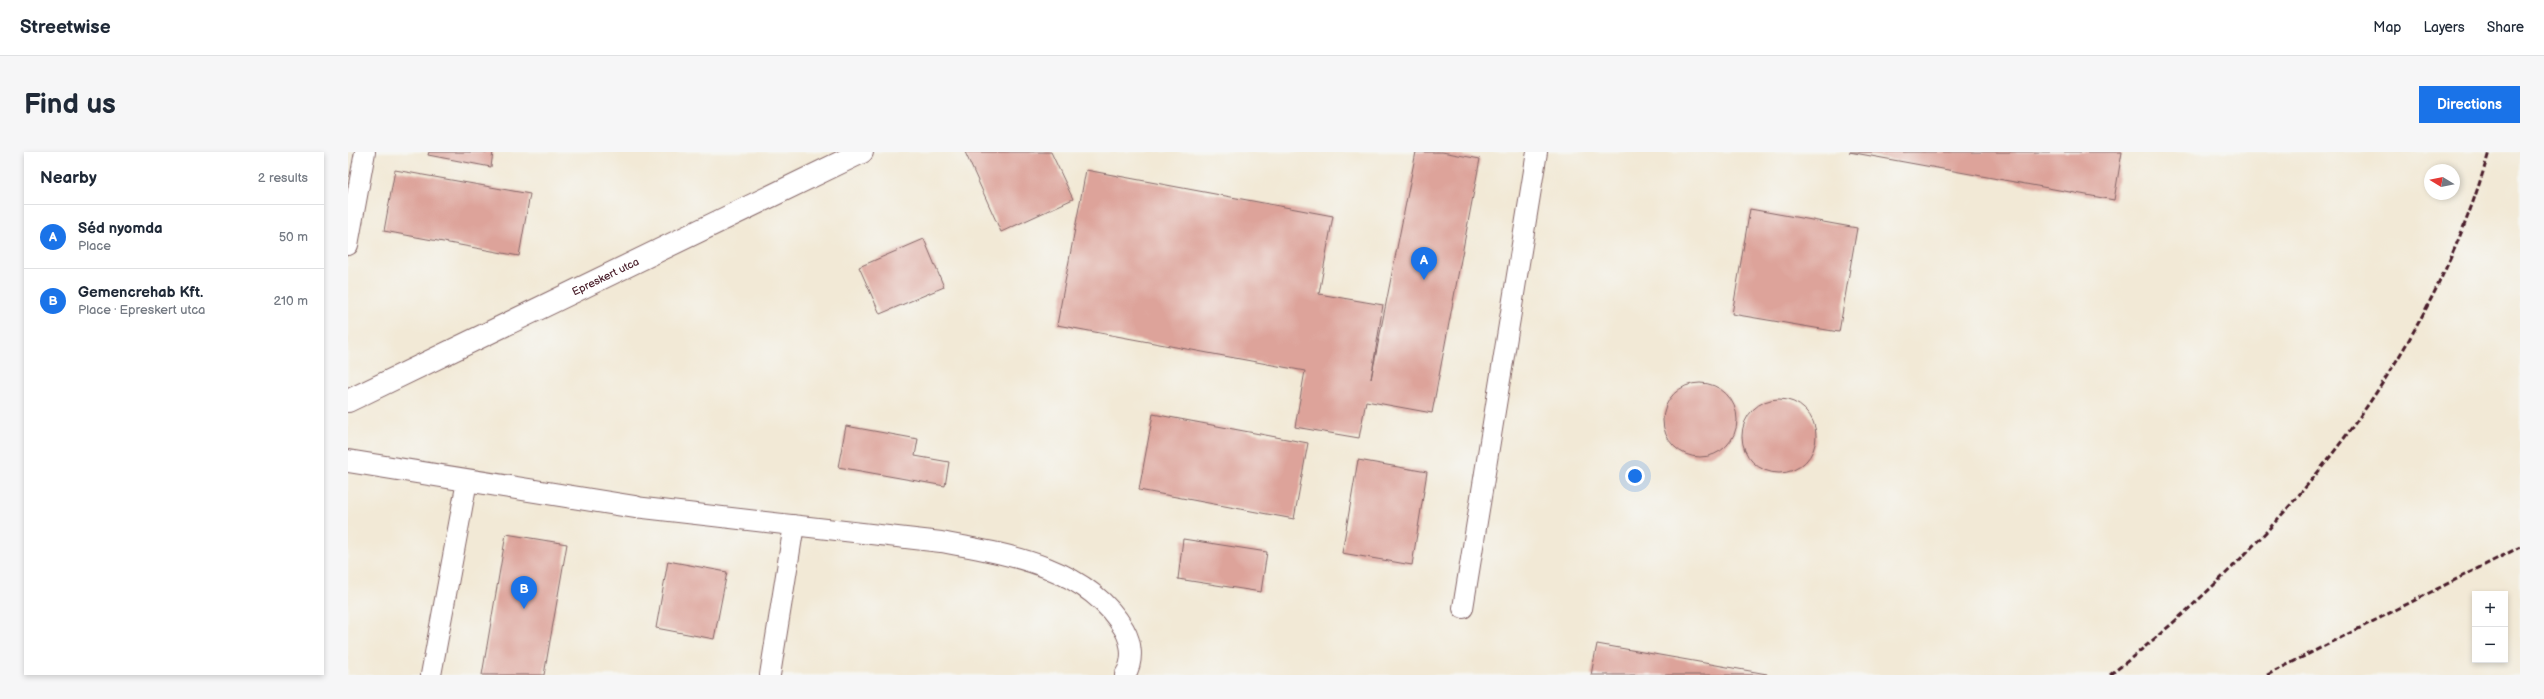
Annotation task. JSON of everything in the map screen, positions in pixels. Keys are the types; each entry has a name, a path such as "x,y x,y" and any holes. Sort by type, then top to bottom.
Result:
{"street":[{"name":"Epreskert utca","path":"348,401 862,152"},
{"path":"348,461 635,507"}],"lane":[{"path":"348,244 364,152"},
{"path":"1463,608 1537,152"},
{"path":"431,675 467,481"},
{"path":"635,507 941,542 986,550 1066,575 1091,590 1107,605 1120,622 1128,636 1131,653 1125,675"},
{"path":"770,675 794,525"}],"building":[{"path":"429,152 493,152 491,167 428,155"},
{"path":"965,152 1051,152 1073,199 1001,232"},
{"path":"1416,152 1442,152 1480,159 1432,413 1366,401 1359,438 1295,427 1305,371 1057,325 1086,170 1333,216 1319,294 1383,305 1371,379"},
{"path":"1849,152 2122,152 2114,200"},
{"path":"395,170 530,194 519,256 384,231"},
{"path":"1750,209 1857,228 1839,332 1732,314"},
{"path":"924,239 944,287 880,314 859,267"},
{"path":"1700,383 1714,386 1726,394 1734,406 1737,420 1734,434 1726,446 1714,454 1700,457 1686,454 1674,446 1666,434 1663,420 1666,406 1674,394 1686,386"},
{"path":"1779,399 1793,402 1805,410 1813,422 1816,436 1813,450 1805,462 1793,470 1779,473 1765,470 1753,462 1745,450 1742,436 1745,422 1753,410 1765,402"},
{"path":"1153,414 1308,443 1294,519 1139,490"},
{"path":"846,426 918,439 915,456 949,462 945,486 838,467"},
{"path":"1358,460 1427,472 1412,565 1342,553"},
{"path":"506,534 567,544 544,675 482,675"},
{"path":"1183,539 1267,552 1261,592 1178,579"},
{"path":"668,561 727,572 714,639 656,628"},
{"path":"1597,644 1767,674 1767,675 1591,675"}],"railway":[{"path":"2110,675 2173,623 2232,567 2289,507 2341,443 2388,375 2428,304 2462,230 2489,152"},
{"path":"2267,675 2520,547"}],"place":[{"name":"Séd nyomda","path":"1424,280"},
{"name":"Gemencrehab Kft.","path":"524,609"}]}
